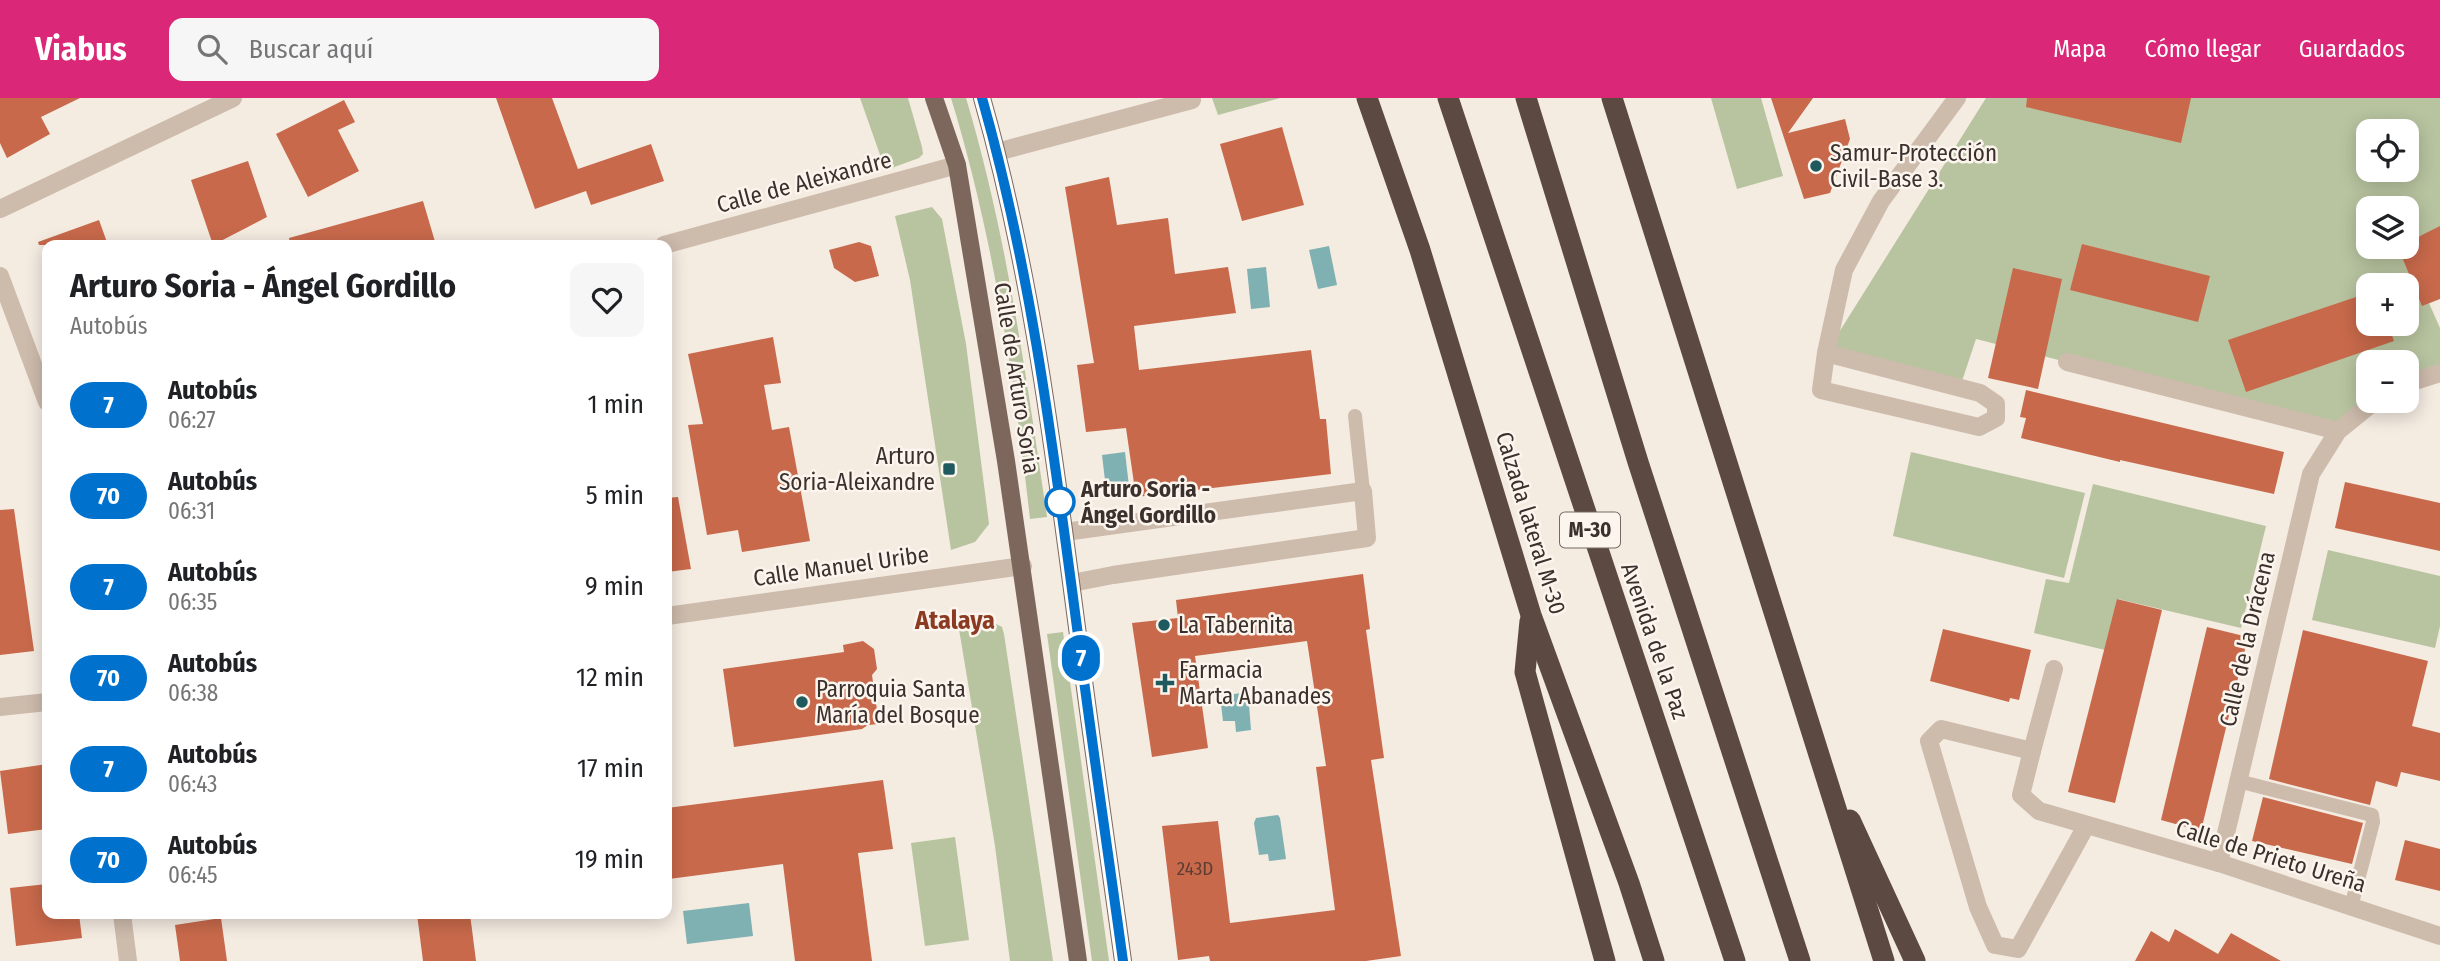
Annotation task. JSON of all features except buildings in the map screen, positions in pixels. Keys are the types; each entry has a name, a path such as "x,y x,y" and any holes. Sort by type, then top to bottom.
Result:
{"highway":[{"name":"Calzada lateral M-30","path":"1367,98 1420,250 1531,615 1629,883 1654,961"},
{"name":"Avenida de la Paz","path":"1448,98 1734,961"},
{"name":"Avenida de la Paz","path":"1526,98 1638,462 1800,961"},
{"path":"1612,98 1884,961"},
{"path":"1531,615 1524,672 1605,961"},
{"path":"1812,735 1915,961"}],"main road":[{"name":"Calle de Arturo Soria","path":"934,98 957,165 1023,566 1078,961"},
{"name":"Calle de Arturo Soria","path":"982,98 1018,243 1037,347 1123,961"}],"street":[{"path":"0,209 233,98"},
{"path":"1826,353 1980,393 1996,404 1996,418 1979,427 1821,390 1826,353 1844,270 1881,201 1957,98"},
{"path":"997,152 1192,100"},
{"name":"Calle de Aleixandre","path":"672,243 957,165"},
{"path":"0,276 42,389"},
{"path":"2067,362 2338,431"},
{"path":"2419,380 2440,373"},
{"name":"Calle de la Drácena","path":"2219,863 2311,474 2338,431 2360,413"},
{"path":"1065,532 1363,491 1367,538 1072,583"},
{"name":"Calle Manuel Uribe","path":"672,615 1023,566"},
{"name":"Calle de Prieto Ureña","path":"2054,669 2021,795 2039,811 2219,863 2440,936"},
{"path":"0,707 42,703"},
{"path":"2032,751 1941,729 1928,741 1978,907 1995,945 2018,949 2086,826"},
{"path":"123,919 128,961"}],"lane":[{"path":"1355,416 1363,491"},
{"path":"2238,781 2372,815 2373,822 2351,906"}],"green space":[{"path":"860,98 908,98 923,154 919,158 885,169"},
{"path":"951,98 966,98 993,201 1014,306 1047,517 1030,519 1000,306 979,201"},
{"path":"1212,98 1280,98 1218,115"},
{"path":"1711,98 1761,98 1783,176 1737,189"},
{"path":"1986,98 2440,98 2440,230 2419,236 2419,196 2356,196 2356,259 2409,259 2416,273 2356,273 2356,336 2419,336 2419,281 2440,328 2440,377 2419,388 2419,350 2356,350 2356,413 2372,413 2338,431 1976,339 1960,387 1826,353"},
{"path":"932,207 942,219 966,344 989,524 975,542 951,550 910,280 895,216"},
{"path":"1911,452 2085,493 2064,578 1893,536"},
{"path":"2093,484 2266,526 2241,628 2118,599 2105,650 2034,633 2046,579 2069,583"},
{"path":"2328,550 2440,576 2440,626 2435,648 2312,620"},
{"path":"981,616 1002,627 1004,634 1053,961 1010,961 995,846 959,629 962,617"},
{"path":"1063,632 1109,961 1092,961 1047,634"},
{"path":"955,837 969,940 925,946 911,843"}],"water":[{"path":"1329,246 1337,285 1318,289 1309,250"},
{"path":"1266,267 1270,307 1251,309 1247,269"},
{"path":"1125,452 1130,495 1107,497 1102,455"},
{"path":"1248,692 1251,730 1236,732 1235,721 1223,721 1220,696"},
{"path":"1278,815 1286,859 1269,861 1268,854 1259,855 1254,823 1256,818"},
{"path":"749,903 753,936 687,944 683,911"}],"bus line":[{"name":"7","path":"982,98 1018,243 1037,347 1123,961"}],"place":[{"name":"Samur-Protección Civil-Base 3.","path":"1816,166"},
{"name":"Arturo Soria-Aleixandre","path":"949,469"},
{"name":"Arturo Soria - Ángel Gordillo","path":"1060,502"},
{"name":"La Tabernita","path":"1164,625"},
{"name":"Farmacia Marta Abanades","path":"1165,683"},
{"name":"Parroquia Santa María del Bosque","path":"802,702"}],"district":[{"name":"Atalaya","path":"955,620"}]}
